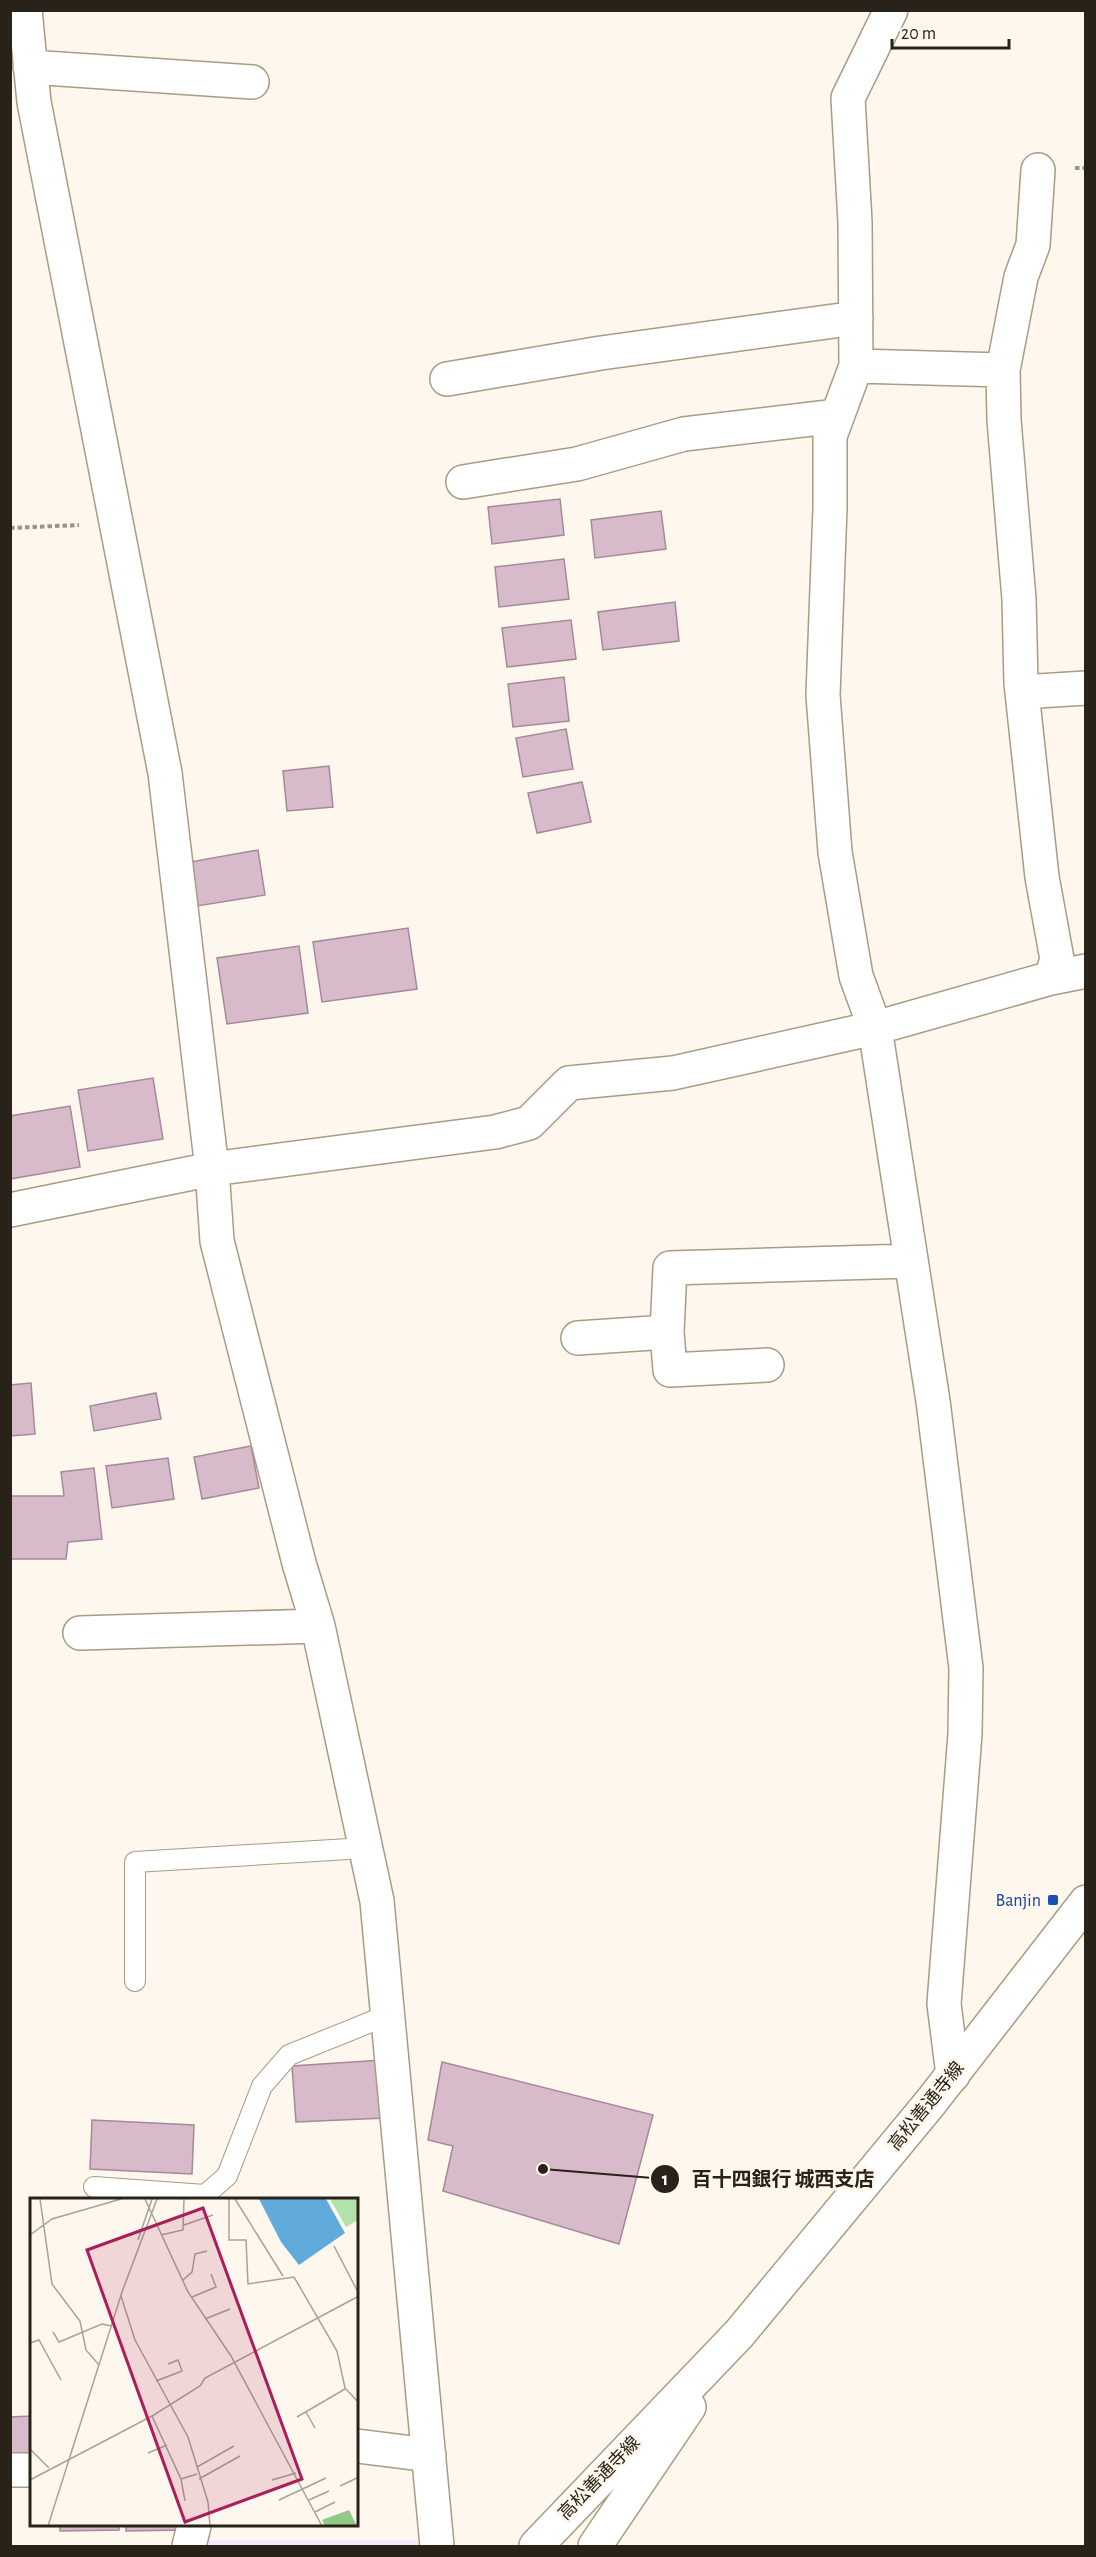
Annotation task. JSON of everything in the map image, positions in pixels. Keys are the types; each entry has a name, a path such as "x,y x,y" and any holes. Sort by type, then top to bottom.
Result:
{"street":[{"path":"25,10 34,102 165,773 212,1169 217,1241 299,1563 318,1626 377,1901 437,2547"},
{"path":"891,10 848,98 855,222 856,366 830,436 830,508 823,695 835,852 856,976 875,1028 933,1401 966,1668 965,1734 944,2004 952,2074"},
{"path":"30,67 252,82"},
{"path":"1038,170 1033,245 1021,277 1003,370 1004,420 1020,599 1022,692 1042,877 1057,959 1051,978"},
{"path":"447,379 601,353 855,318"},
{"path":"856,366 1003,370"},
{"path":"463,482 577,464 684,434 837,416"},
{"path":"1022,692 1086,688"},
{"path":"10,1210 212,1169 495,1132 529,1123 569,1083 673,1073 875,1028 1051,978 1086,971"},
{"path":"767,1365 670,1370 667,1332 670,1268 911,1261"},
{"path":"578,1338 667,1332"},
{"path":"80,1633 318,1626"},
{"name":"高松善通寺線","path":"536,2547 739,2334 952,2074 1086,1902"},
{"name":"高松善通寺線","path":"595,2547 739,2334"},
{"path":"358,2446 429,2455"},
{"path":"10,2470 30,2470"},
{"path":"189,2547 194,2527"}],"lane":[{"path":"135,1981 135,1862 365,1848"},
{"path":"94,2187 205,2195 226,2176 262,2086 290,2055 388,2015"}],"path":[{"path":"10,528 117,523"}],"shaded area":[{"path":"201,2540 421,2540 421,2546 198,2546"}],"building":[{"path":"560,499 564,535 492,544 488,507"},
{"path":"661,511 666,549 595,558 591,520"},
{"path":"564,559 569,599 499,607 495,567"},
{"path":"675,602 679,641 603,650 598,612"},
{"path":"571,620 576,659 507,667 502,628"},
{"path":"564,677 569,721 513,727 508,684"},
{"path":"566,729 573,769 523,777 516,738"},
{"path":"329,766 333,807 287,811 283,771"},
{"path":"582,782 591,822 537,833 528,793"},
{"path":"258,850 265,895 197,906 190,862"},
{"path":"408,928 417,989 322,1002 313,942"},
{"path":"299,946 308,1013 227,1024 217,958"},
{"path":"153,1078 163,1139 88,1151 78,1090"},
{"path":"70,1106 80,1167 10,1179 10,1116"},
{"path":"31,1383 35,1434 10,1436 10,1385"},
{"path":"156,1393 161,1419 94,1431 90,1406"},
{"path":"251,1446 259,1488 202,1499 194,1457"},
{"path":"168,1458 174,1499 112,1508 106,1466"},
{"path":"94,1468 102,1539 68,1542 66,1559 10,1559 10,1496 64,1496 61,1472"},
{"path":"382,2060 385,2118 296,2122 292,2066"},
{"path":"442,2062 653,2115 619,2244 443,2191 453,2146 428,2140"},
{"path":"92,2120 194,2125 192,2174 90,2169"},
{"path":"30,2416 30,2453 10,2454 10,2417"},
{"path":"60,2527 119,2527 119,2530 60,2531"},
{"path":"126,2527 186,2527 186,2530 126,2531"}],"place":[{"name":"Banjin","path":"1053,1900"},
{"name":"百十四銀行 城西支店","path":"543,2169"}]}
